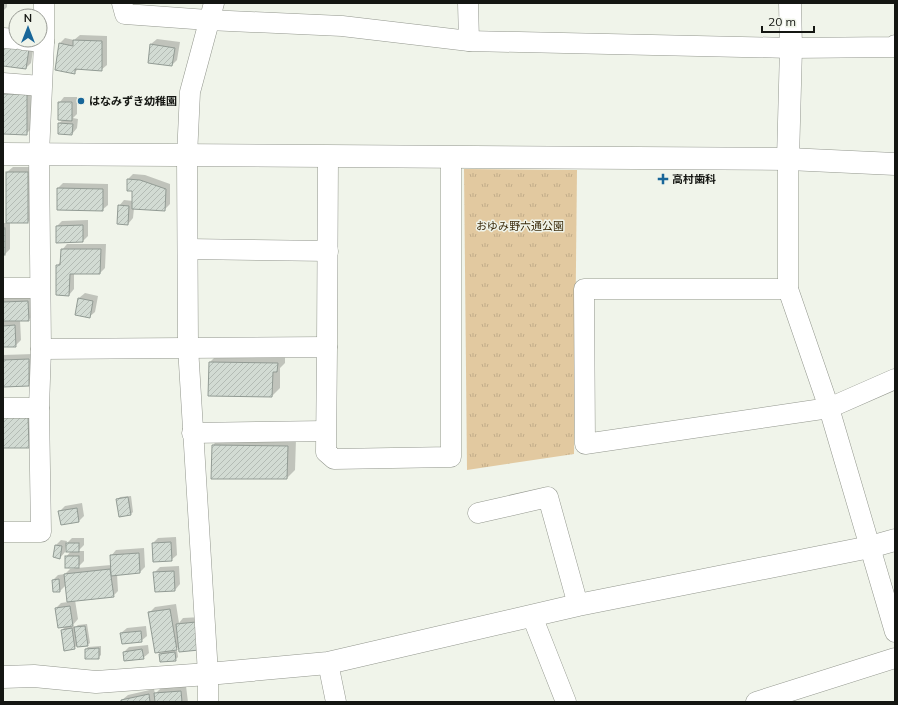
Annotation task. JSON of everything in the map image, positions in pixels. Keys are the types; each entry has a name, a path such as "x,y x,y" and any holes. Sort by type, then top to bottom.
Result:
{"street":[{"path":"122,3 125,14 211,12 469,41 791,48 895,47 895,44"},
{"path":"468,3 469,41"},
{"path":"790,3 791,48 788,159 788,289 829,408 895,632"},
{"path":"208,702 208,674 192,433 188,347 187,156 190,92 211,12"},
{"path":"3,532 41,532 39,408 41,349 39,154 44,48"},
{"path":"3,83 41,86"},
{"path":"3,154 788,159 895,164"},
{"path":"328,157 325,431 326,452 334,458 451,457 451,157"},
{"path":"188,250 328,251"},
{"path":"3,288 40,288"},
{"path":"788,289 584,289 585,444 829,408 895,379"},
{"path":"41,349 327,347"},
{"path":"3,408 39,408"},
{"path":"192,433 325,431"},
{"path":"478,513 548,497 578,605"},
{"path":"3,677 34,676 96,682 328,663 578,605 870,548 895,540"},
{"path":"532,616 566,702"},
{"path":"756,702 895,658"},
{"path":"328,663 336,702"}],"green space":[{"name":"おゆみ野六通公園","path":"464,169 577,170 574,454 467,470"}],"building":[{"path":"73,40 102,41 102,71 75,69 75,74 55,70 59,43 73,46"},
{"path":"150,44 175,48 172,66 148,63"},
{"path":"3,46 8,47 8,48 29,49 26,69 3,66"},
{"path":"3,94 27,94 27,135 3,134"},
{"path":"58,102 72,102 72,121 58,120"},
{"path":"58,123 73,124 72,135 58,134"},
{"path":"6,172 28,172 28,223 6,223"},
{"path":"127,179 140,180 166,189 165,211 132,209 132,191 127,191"},
{"path":"57,188 103,189 103,211 57,210"},
{"path":"118,205 129,206 128,225 117,224"},
{"path":"83,225 83,242 56,243 56,226"},
{"path":"3,228 5,228 5,255 3,255"},
{"path":"61,249 101,249 100,274 70,274 69,296 56,295 56,265 60,265"},
{"path":"78,298 93,301 90,318 75,315"},
{"path":"28,301 29,321 3,321 3,302"},
{"path":"15,325 16,347 3,347 3,326"},
{"path":"29,359 29,386 3,387 3,360"},
{"path":"209,362 278,363 277,372 273,372 272,397 208,396"},
{"path":"28,416 29,448 3,448 3,417"},
{"path":"212,445 288,446 287,479 211,479"},
{"path":"128,497 131,515 119,517 116,499"},
{"path":"77,508 79,522 61,525 58,511"},
{"path":"171,542 172,561 153,562 152,543"},
{"path":"66,543 79,543 79,552 66,552"},
{"path":"55,545 62,546 60,559 53,557"},
{"path":"139,553 140,573 111,576 110,555"},
{"path":"65,556 79,556 79,568 65,568"},
{"path":"110,569 114,597 67,602 64,574"},
{"path":"174,571 175,591 155,592 153,572"},
{"path":"59,579 60,592 53,592 52,580"},
{"path":"70,606 73,626 58,628 55,608"},
{"path":"170,609 177,650 155,653 148,612"},
{"path":"196,622 199,650 179,652 176,624"},
{"path":"85,626 88,646 77,647 74,627"},
{"path":"72,628 75,649 64,651 61,630"},
{"path":"141,631 142,642 122,644 120,633"},
{"path":"99,648 99,659 85,659 85,649"},
{"path":"142,649 144,659 124,661 123,652"},
{"path":"175,652 176,661 160,662 159,654"},
{"path":"181,691 182,702 155,702 154,693"},
{"path":"149,694 150,702 121,702 121,700"}],"place":[{"name":"はなみずき幼稚園","path":"81,101"},
{"name":"高村歯科","path":"663,179"}]}
